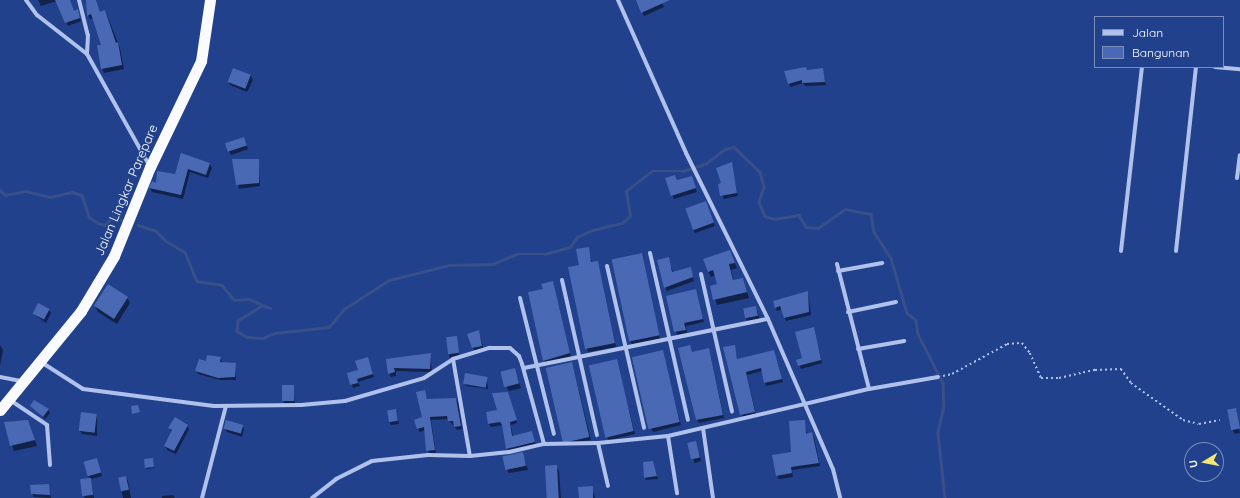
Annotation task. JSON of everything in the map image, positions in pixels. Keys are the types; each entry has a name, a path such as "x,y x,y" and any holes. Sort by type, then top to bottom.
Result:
{"highway":[{"name":"Jalan Lingkar Parepare","path":"0,410 25,382 81,311 107,269 126,230 150,167 201,61 210,0"}],"street":[{"path":"26,0 37,15 87,54 150,167"},
{"path":"79,0 88,35 87,54"},
{"path":"618,0 686,152 768,319 833,469 840,498"},
{"path":"1121,251 1142,68"},
{"path":"1176,251 1196,68"},
{"path":"1224,68 1240,69"},
{"path":"1237,178 1240,155"},
{"path":"650,253 688,420"},
{"path":"838,271 882,263"},
{"path":"837,264 848,312 869,389"},
{"path":"607,266 644,428"},
{"path":"701,274 732,412"},
{"path":"562,280 597,435"},
{"path":"520,298 554,434"},
{"path":"848,312 896,302"},
{"path":"524,368 768,319"},
{"path":"858,349 904,341"},
{"path":"41,362 84,389 226,406 324,404 345,401 424,378 453,359 489,348 510,348 519,356 524,368 544,444"},
{"path":"453,359 470,456"},
{"path":"0,377 25,382"},
{"path":"312,498 336,479 372,461 428,455 470,456 509,452 544,444 598,443 668,436 869,389 938,377"},
{"path":"9,400 47,425 50,465"},
{"path":"202,498 226,406"},
{"path":"703,428 713,498"},
{"path":"668,436 677,493"},
{"path":"598,443 608,486"}],"path":[{"path":"952,374 1007,344 1022,343 1041,378 1059,378 1095,370 1121,369 1131,383 1183,420 1199,424 1220,420"}],"building":[{"path":"55,0 70,0 74,11 78,9 80,18 65,23"},
{"path":"86,0 96,0 100,12 105,10 116,43 118,42 122,65 101,69 97,45 101,45 91,14 87,16"},
{"path":"636,0 670,0 641,13"},
{"path":"806,67 807,70 823,68 825,82 802,83 802,80 788,84 784,71"},
{"path":"233,68 251,75 245,89 228,82"},
{"path":"244,137 247,146 228,152 225,143"},
{"path":"181,153 210,163 206,175 188,169 181,195 149,188 152,181 156,183 157,171 175,174"},
{"path":"232,159 259,159 259,183 236,185"},
{"path":"732,162 737,193 720,196 718,184 721,183 716,168"},
{"path":"675,175 677,180 692,176 696,188 671,196 665,178"},
{"path":"706,201 714,223 693,230 685,209"},
{"path":"589,247 591,262 598,261 615,343 585,349 568,267 579,265 576,249"},
{"path":"730,250 735,263 729,264 733,280 743,278 747,292 713,300 710,286 717,284 713,270 708,272 703,259"},
{"path":"642,253 659,335 629,342 612,259"},
{"path":"669,257 672,272 691,267 693,277 664,288 657,260"},
{"path":"553,281 570,353 543,361 528,292 543,289 541,284"},
{"path":"108,284 128,297 114,319 94,306"},
{"path":"696,289 703,319 684,323 686,330 674,332 666,296"},
{"path":"808,291 809,312 784,318 780,306 775,308 773,301"},
{"path":"38,303 50,309 44,320 33,314"},
{"path":"756,306 758,316 745,318 743,308"},
{"path":"814,327 821,360 798,366 796,360 802,358 795,332"},
{"path":"479,330 482,346 472,348 467,334"},
{"path":"457,336 459,353 448,354 446,337"},
{"path":"690,345 692,352 709,348 723,415 696,420 678,348"},
{"path":"735,345 737,359 774,350 782,379 764,383 761,368 746,372 755,412 740,415 723,347"},
{"path":"663,350 680,422 648,429 632,357"},
{"path":"431,353 430,369 394,368 395,372 388,374 386,359"},
{"path":"207,355 221,357 220,362 236,363 235,377 218,378 195,371 199,359 206,361"},
{"path":"368,357 373,374 357,379 358,383 350,385 347,373 358,370 355,361"},
{"path":"617,359 634,431 605,438 589,366"},
{"path":"572,362 589,437 563,443 546,368"},
{"path":"515,368 519,384 504,387 500,372"},
{"path":"465,373 488,377 486,388 463,384"},
{"path":"282,385 294,385 294,401 282,401"},
{"path":"425,390 427,399 456,398 461,426 454,427 453,421 448,421 447,416 430,417 435,450 426,451 424,427 417,429 414,420 422,417 416,392"},
{"path":"508,392 517,420 510,422 512,436 532,431 535,442 506,449 502,425 500,422 488,424 486,412 497,410 492,393"},
{"path":"34,400 49,409 43,417 30,406"},
{"path":"138,405 140,412 132,414 131,406"},
{"path":"1236,408 1240,429 1231,430 1227,410"},
{"path":"396,409 398,421 389,422 387,410"},
{"path":"81,412 97,414 95,433 79,431"},
{"path":"175,417 188,425 174,451 164,446 172,430 168,428"},
{"path":"28,420 35,440 10,446 4,422"},
{"path":"226,420 243,425 241,434 224,429"},
{"path":"805,420 806,434 812,432 819,463 791,467 792,473 776,476 772,455 791,452 789,421"},
{"path":"696,441 700,458 691,460 687,443"},
{"path":"523,452 526,466 505,470 502,456"},
{"path":"97,458 101,472 88,476 84,462"},
{"path":"153,458 154,467 145,468 144,459"},
{"path":"653,461 657,476 644,478 643,462"},
{"path":"557,465 559,498 547,498 545,466"},
{"path":"126,476 129,490 121,491 118,478"},
{"path":"91,478 93,495 82,496 80,479"},
{"path":"49,484 50,495 31,494 30,485"},
{"path":"593,486 593,498 579,498 578,487"}],"waterway":[{"path":"138,225 156,231 166,241 185,252 197,281 222,285 234,300 249,299 270,308 262,306 238,321 237,331 247,337 263,338 275,333 329,327 344,309 389,280 449,265 493,264 517,254 545,254 570,247 577,237 593,230 622,223 630,216 626,191 652,171 683,171 705,164 725,149 734,147 760,172 764,187 759,202 765,216 774,219 799,215 806,227 818,228 845,209 871,214 874,232 891,258 907,313 916,320 918,334 943,383 944,406 938,433 945,498"},
{"path":"0,190 5,195 26,191 50,197 72,192 82,195 89,217 98,223 105,225 112,217 121,220"}]}
